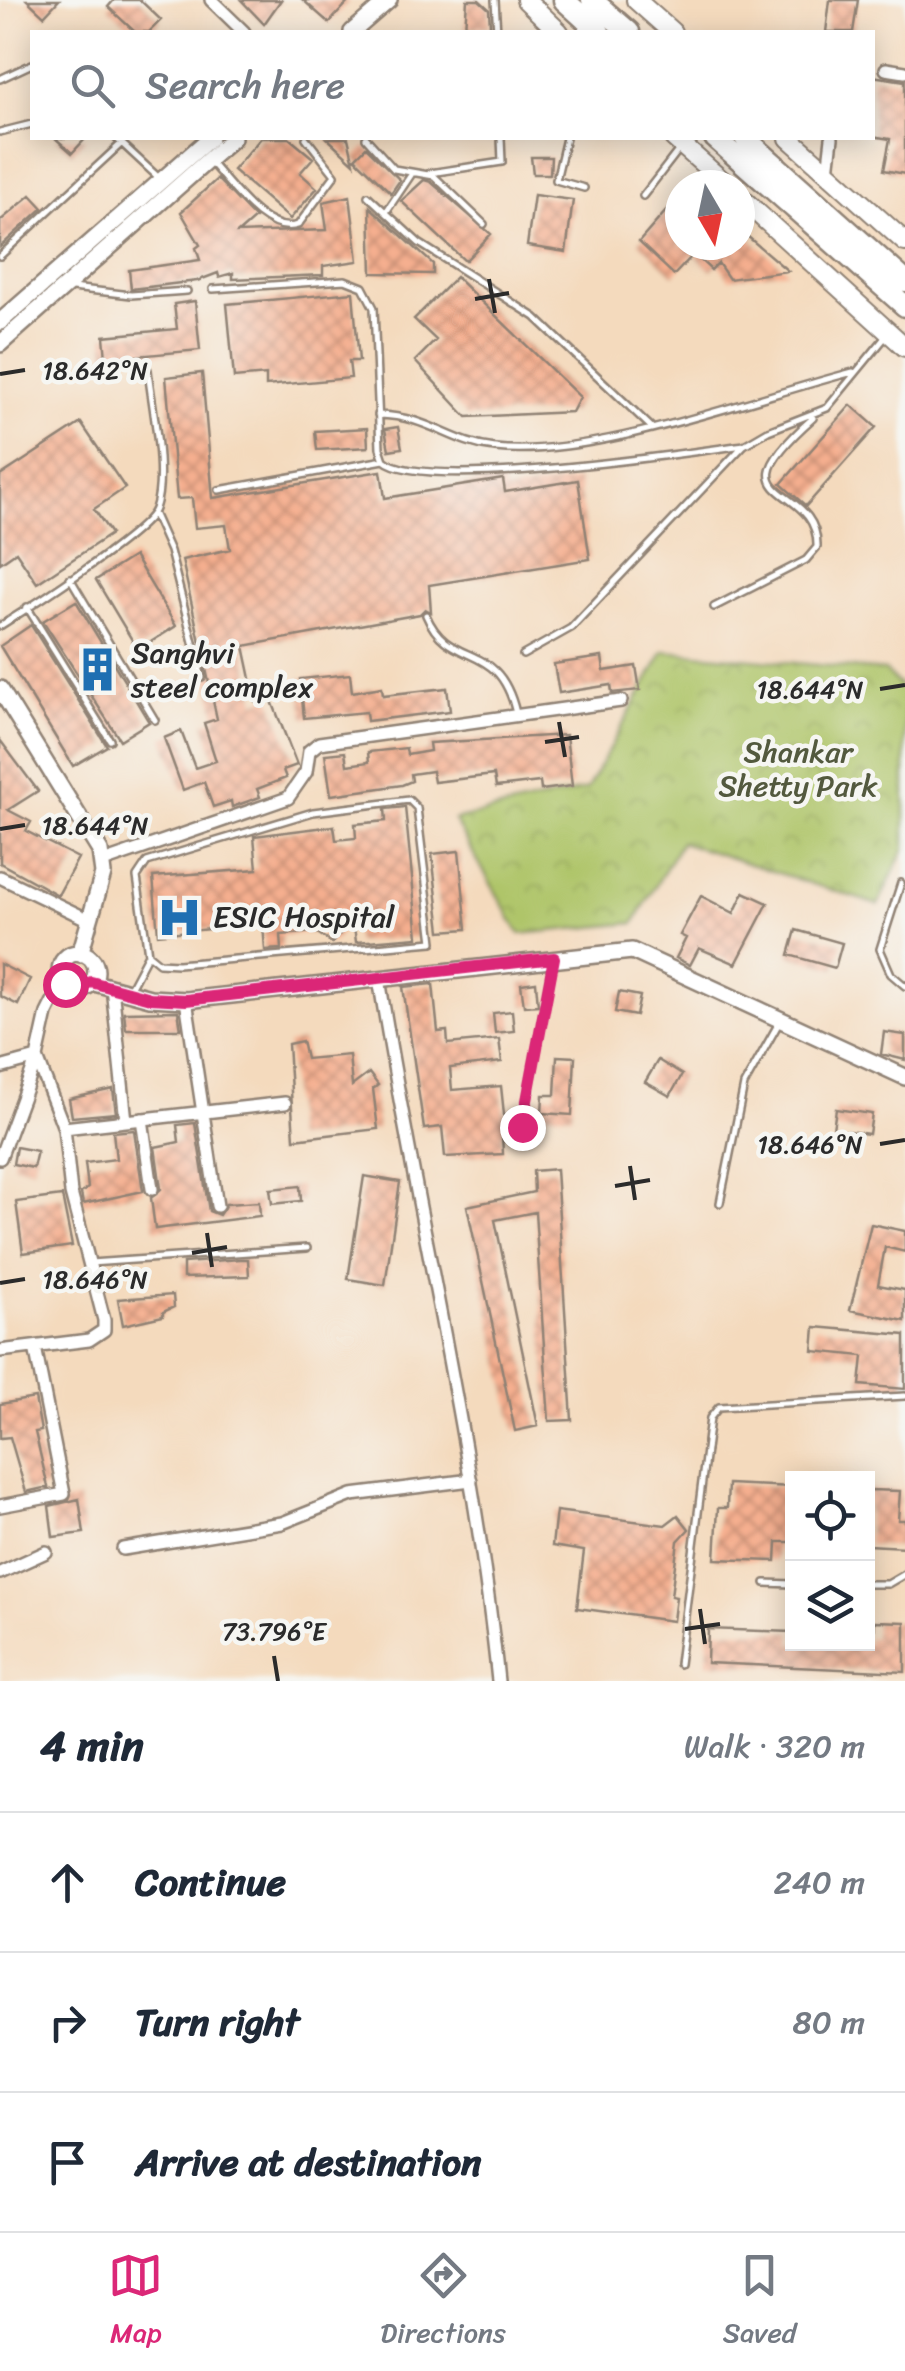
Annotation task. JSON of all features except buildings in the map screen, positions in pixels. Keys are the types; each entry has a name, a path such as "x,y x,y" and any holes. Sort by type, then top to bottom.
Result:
{"highway":[{"path":"564,0 597,30"},
{"path":"592,0 626,30"},
{"path":"717,140 905,306"},
{"path":"747,140 905,281"}],"main road":[{"path":"526,0 557,30"},
{"path":"636,0 670,30"},
{"path":"791,140 905,242"},
{"path":"678,141 710,170"},
{"path":"755,211 905,347"}],"street":[{"path":"211,0 242,30"},
{"path":"354,30 389,0"},
{"path":"886,69 905,72"},
{"path":"0,322 208,140"},
{"path":"0,344 232,140"},
{"path":"828,172 832,140"},
{"path":"0,689 96,841 103,862 80,954"},
{"path":"103,862 288,798 306,772 309,750 319,744 622,701"},
{"path":"0,877 87,919"},
{"path":"63,981 76,988 91,982 150,998 186,1000 632,951 905,1077"},
{"path":"0,1158 3,1140 38,1058 47,1013 63,981 62,962 80,954"},
{"path":"80,954 95,966 91,982"},
{"path":"380,978 402,1125 489,1582 498,1681"},
{"path":"112,987 126,1121"},
{"path":"186,1000 217,1206"},
{"path":"0,1068 38,1058"},
{"path":"0,1352 90,1340 104,1330 71,1194 64,1128 38,1058"},
{"path":"64,1128 285,1104"},
{"path":"142,1119 152,1190"},
{"path":"0,1506 64,1494 35,1347"},
{"path":"123,1549 282,1523 352,1495 471,1480"},
{"path":"0,1573 46,1552"}],"lane":[{"path":"495,0 496,30"},
{"path":"0,79 30,65"},
{"path":"1,130 30,124"},
{"path":"0,256 119,140 161,180"},
{"path":"208,160 268,221 289,228 298,226 335,175 308,140"},
{"path":"368,140 394,169 411,175 502,162 501,140"},
{"path":"566,140 556,180 584,188"},
{"path":"643,196 678,141"},
{"path":"425,174 444,183 484,224"},
{"path":"386,212 411,175"},
{"path":"368,196 419,243 535,317 651,427"},
{"path":"213,289 345,280 362,287 374,308 378,415 384,460"},
{"path":"64,287 132,294 187,292"},
{"path":"714,607 806,560 817,547 812,521 773,487 770,474 778,448 835,400 889,332"},
{"path":"148,370 160,490 154,515 170,550 202,678"},
{"path":"378,415 420,419 452,436 492,448 549,446 651,427 856,371"},
{"path":"523,655 571,628 744,445 768,430 815,416"},
{"path":"219,490 384,460 404,470 543,469 744,445"},
{"path":"1,626 154,515"},
{"path":"70,578 155,720"},
{"path":"27,608 110,740"},
{"path":"426,616 444,642 499,670 509,686 516,716"},
{"path":"129,991 148,954 137,876 148,862 313,812 414,801 433,942 178,964 159,963 148,954"},
{"path":"902,883 880,949 891,974 905,986"},
{"path":"522,1127 554,958"},
{"path":"720,1203 744,1085 782,1018"},
{"path":"87,1263 306,1248"},
{"path":"679,1664 710,1418 719,1407 905,1396"},
{"path":"875,1584 888,1584 905,1574"},
{"path":"765,1584 785,1584"}],"green space":[{"name":"Shankar Shetty Park","path":"664,651 885,671 905,691 905,848 878,905 681,842 634,923 520,934 454,820 587,789"}],"place":[{"name":"Sanghvi steel complex","path":"98,670"},
{"name":"ESIC Hospital","path":"180,917"}],"route":[{"path":"65,984 81,988 91,982 150,998 186,1000 554,958 522,1127"}]}
